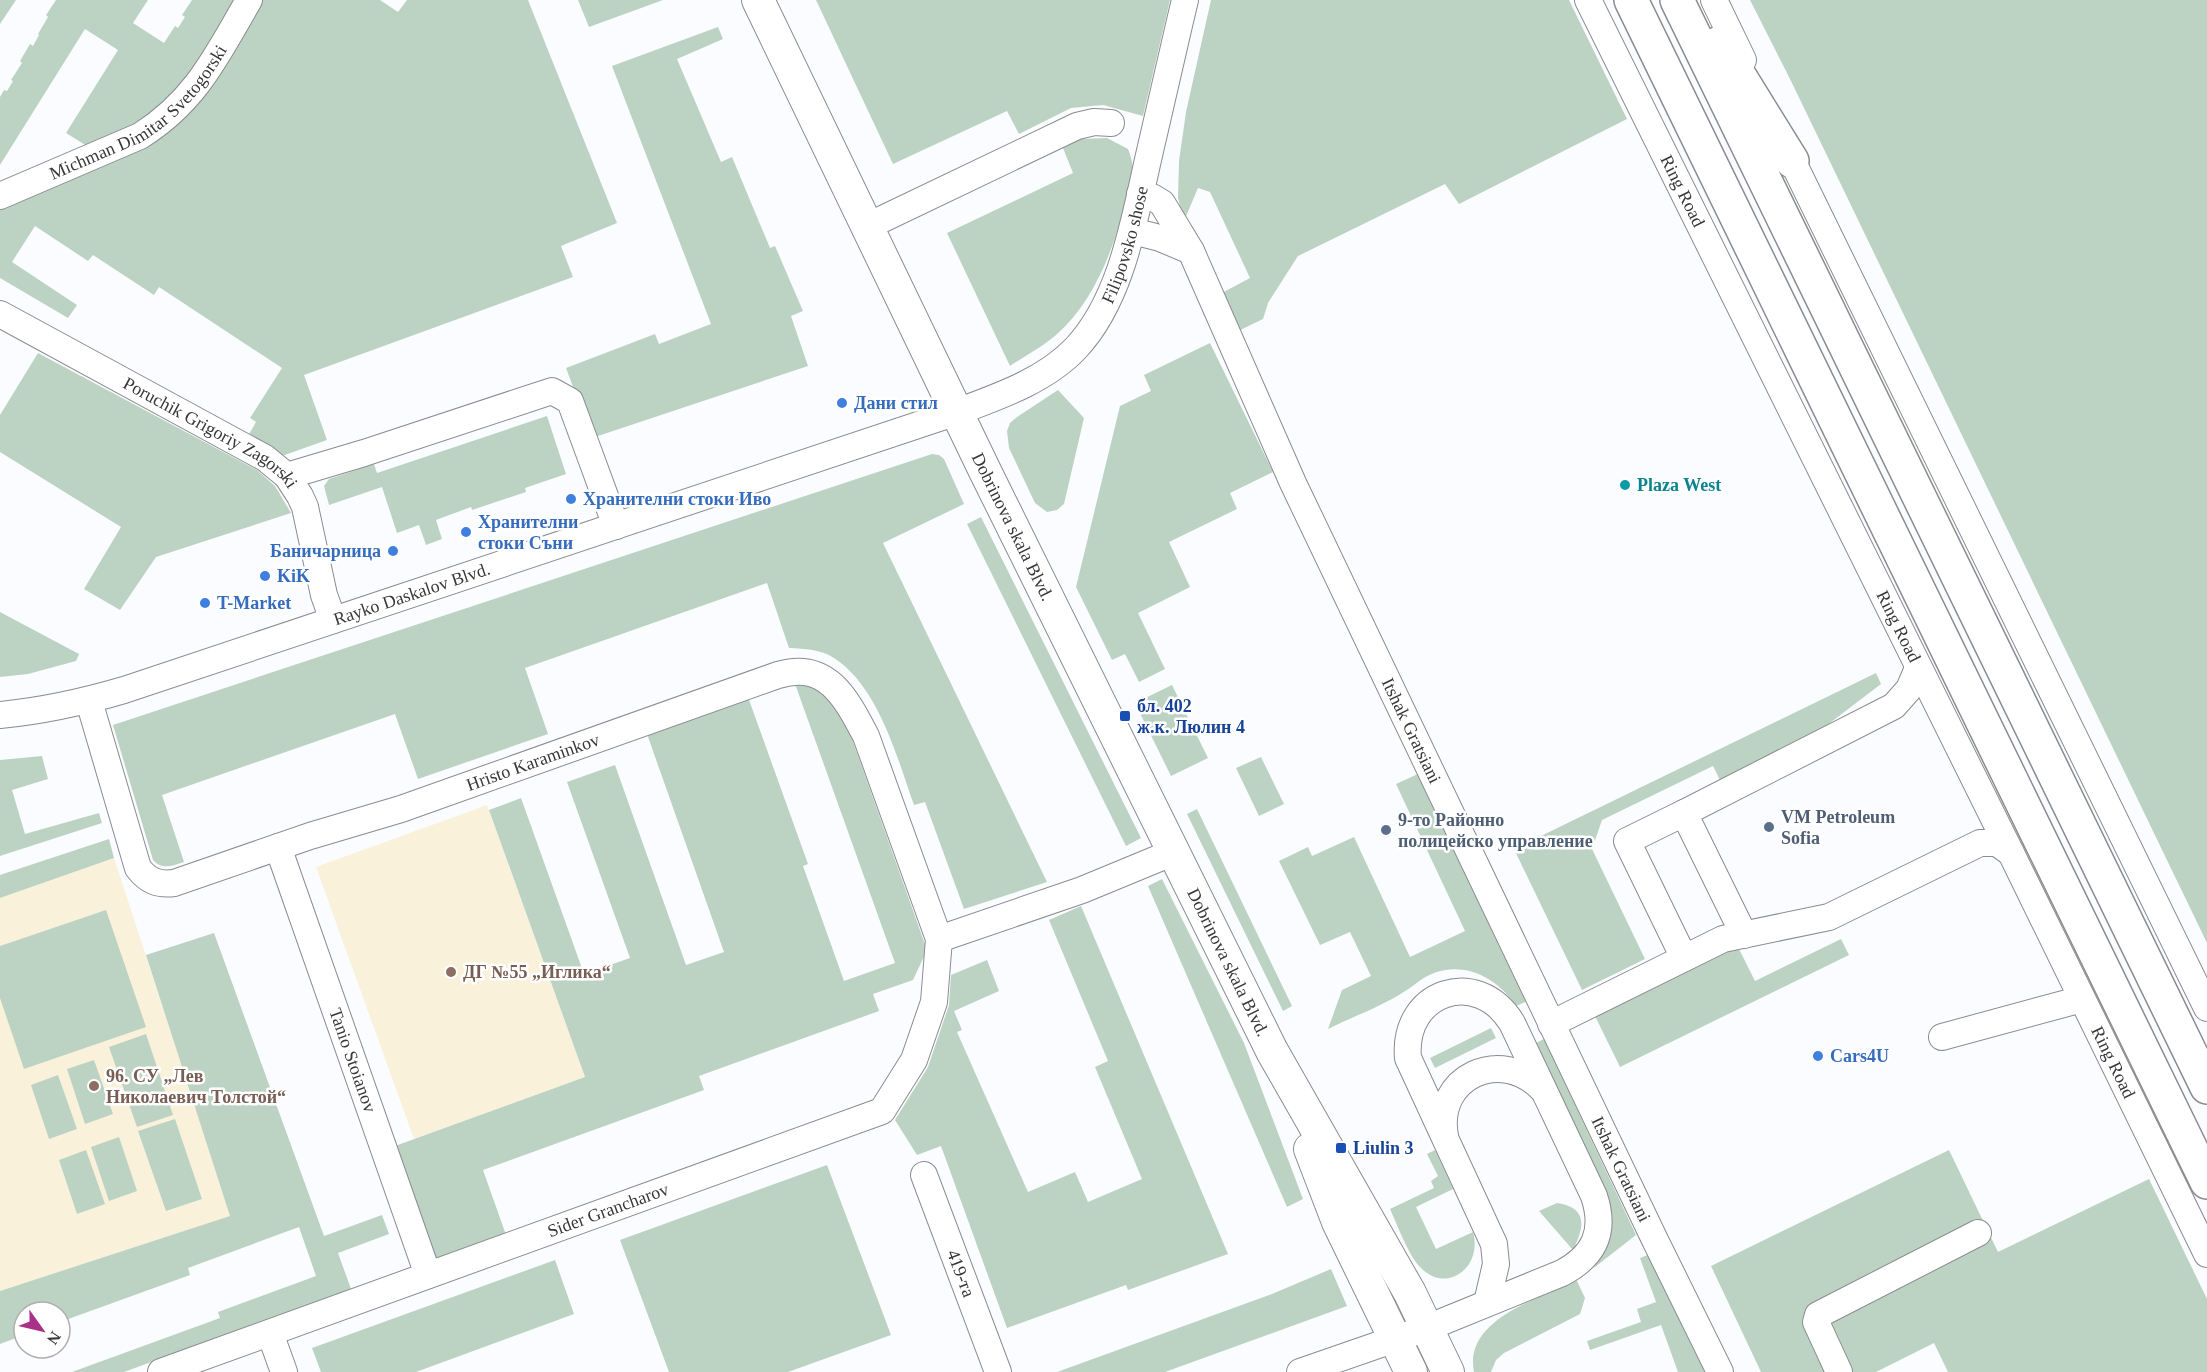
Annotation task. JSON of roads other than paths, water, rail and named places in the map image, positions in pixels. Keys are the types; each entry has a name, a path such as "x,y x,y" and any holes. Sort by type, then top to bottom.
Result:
{"highway":[{"path":"1608,0 1727,195"},
{"name":"Ring Road","path":"1631,0 2207,1182"},
{"path":"1677,0 2207,1087"},
{"path":"1692,0 1792,161"}],"main road":[{"name":"Dobrinova skala Blvd.","path":"758,0 957,412 1272,1051 1404,1283 1448,1372"},
{"name":"Dobrinova skala Blvd.","path":"1272,1051 1338,1222 1412,1372"}],"street":[{"name":"Michman Dimitar Svetogorski","path":"0,196 130,141 157,126 173,113 197,87 249,0"},
{"name":"Filipovsko shose","path":"957,412 1001,395 1050,370 1076,348 1105,305 1132,231 1185,0"},
{"name":"Ring Road","path":"1588,0 2011,852 2207,1254"},
{"path":"1714,0 2207,1008"},
{"path":"868,226 1077,126 1094,122 1111,123"},
{"name":"Itshak Gratsiani","path":"1140,194 1162,203 1191,251 1293,483 1720,1372"},
{"path":"1132,231 1160,238 1191,251"},
{"name":"Poruchik Grigoriy Zagorski","path":"0,314 265,458 287,476 305,507 324,595 333,620"},
{"path":"287,476 552,391 570,401 616,526"},
{"name":"Rayko Daskalov Blvd.","path":"0,715 34,712 89,701 957,412"},
{"path":"1684,958 1627,841 1894,706 1909,689 1918,668"},
{"name":"Hristo Karaminkov","path":"89,701 138,868 143,875 163,884 174,883 278,847 401,809 792,670 808,670 822,676 834,686 857,718 866,736 939,939"},
{"path":"1684,813 1744,934"},
{"path":"1551,1024 1724,939 1829,917 1980,843 1997,843 2011,852"},
{"name":"Tanio Stoianov","path":"278,847 428,1275"},
{"path":"939,939 1082,890 1174,852"},
{"name":"Sider Grancharov","path":"161,1372 882,1111 915,1060 934,1002 939,939"},
{"path":"1300,1372 1427,1328 1574,1267 1592,1248 1599,1222 1594,1196 1512,1023 1505,1011 1484,995 1471,992 1451,993 1432,1000 1418,1013 1409,1031 1408,1058 1494,1244 1496,1264 1487,1303"},
{"path":"1942,1037 2082,999"},
{"path":"1448,1147 1443,1121 1450,1095 1458,1085 1481,1071 1507,1068 1520,1072 1532,1079 1548,1099"},
{"name":"419-та","path":"924,1175 998,1372"},
{"path":"1839,1372 1816,1322 1818,1315 1978,1233"},
{"path":"270,1333 284,1372"}],"place":[{"name":"Дани стил","path":"842,403"},
{"name":"Plaza West","path":"1625,485"},
{"name":"Хранителни стоки Иво","path":"571,499"},
{"name":"Хранителни стоки Съни","path":"466,532"},
{"name":"Баничарница","path":"393,551"},
{"name":"KiK","path":"265,576"},
{"name":"T-Market","path":"205,603"},
{"name":"бл. 402 ж.к. Люлин 4","path":"1125,716"},
{"name":"VM Petroleum Sofia","path":"1769,827"},
{"name":"9-то Районно полицейско управление","path":"1386,830"},
{"name":"ДГ №55 „Иглика“","path":"451,972"},
{"name":"Cars4U","path":"1818,1056"},
{"name":"96. СУ „Лев Николаевич Толстой“","path":"94,1086"},
{"name":"Liulin 3","path":"1341,1148"}]}
